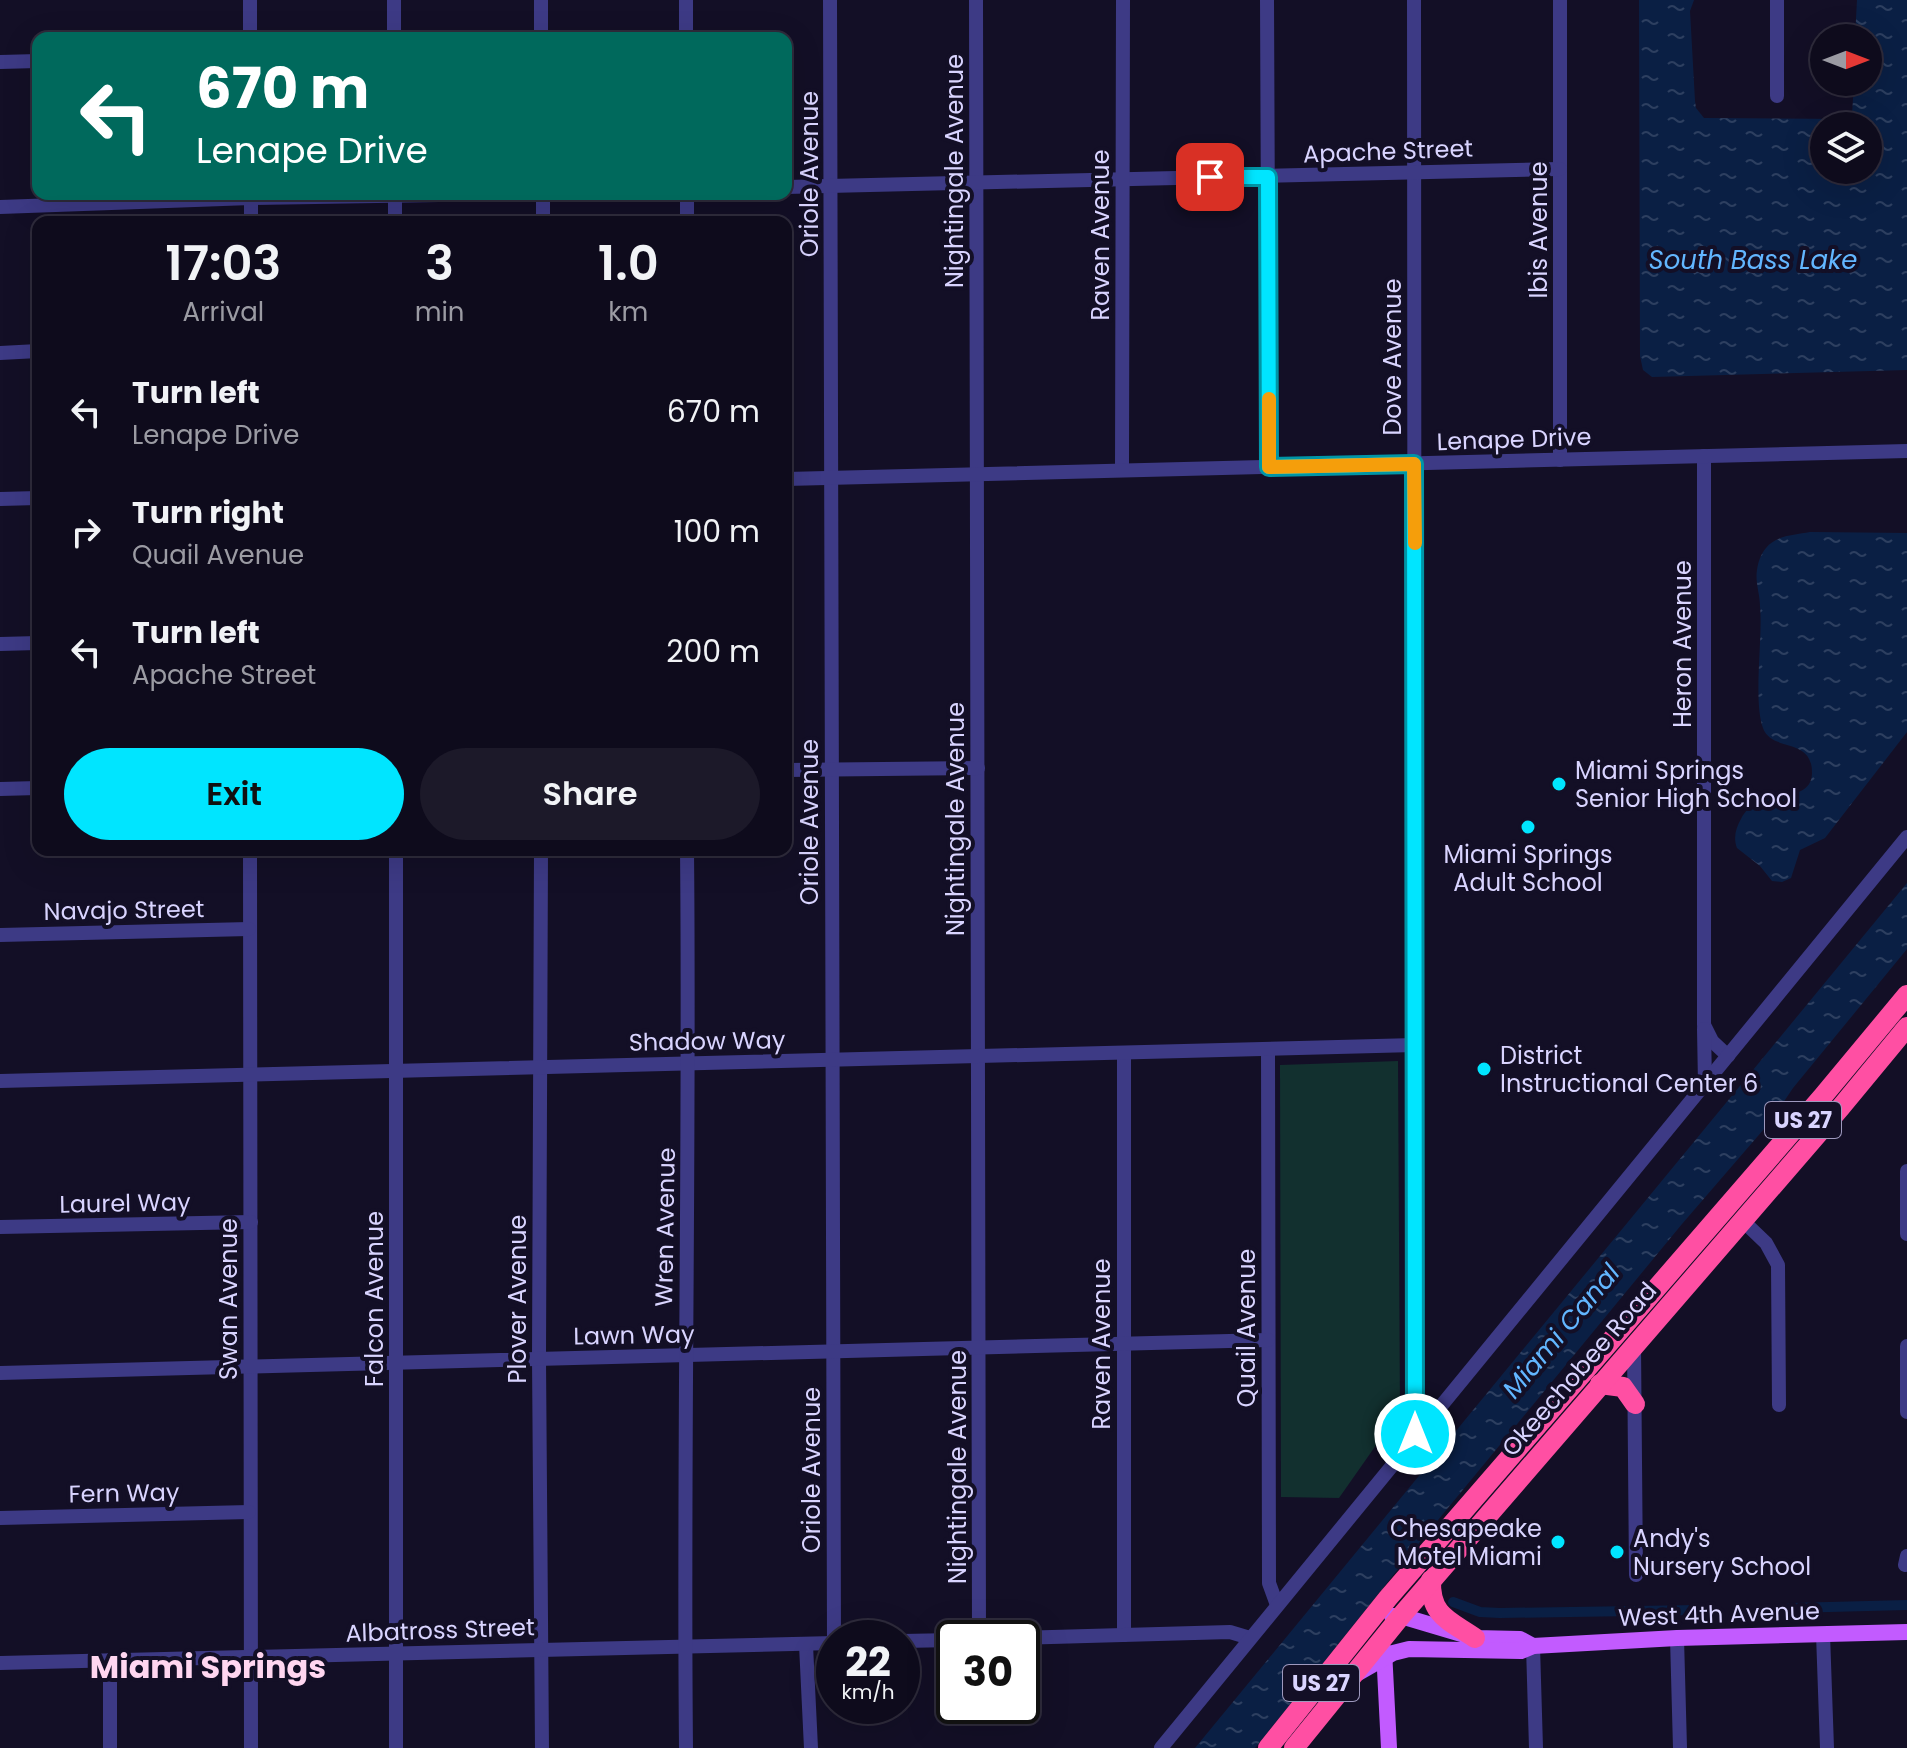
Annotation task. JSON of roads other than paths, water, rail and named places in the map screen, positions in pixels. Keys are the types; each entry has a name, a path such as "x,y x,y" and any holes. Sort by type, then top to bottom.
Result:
{"highway":[{"name":"Okeechobee Road","path":"1268,1748 1431,1580 1742,1220 1898,1028 1907,995"},
{"name":"Okeechobee Road","path":"1294,1748 1350,1678 1386,1624 1644,1302 1754,1176 1898,1028"},
{"path":"1742,1220 1754,1176"},
{"path":"1634,1345 1635,1329 1644,1302"},
{"path":"1600,1384 1623,1387 1635,1404"},
{"path":"1431,1580 1430,1596 1437,1611 1475,1638"}],"main road":[{"name":"West 4th Avenue","path":"1386,1624 1475,1638 1520,1639 1533,1646"},
{"name":"West 4th Avenue","path":"1386,1624 1409,1649 1508,1652 1533,1646 1677,1638 1907,1632"},
{"path":"1386,1624 1389,1748"}],"street":[{"path":"250,0 250,32"},
{"path":"394,0 394,32"},
{"path":"541,0 541,32"},
{"path":"686,0 686,32"},
{"name":"Oriole Avenue","path":"830,0 830,1061 834,1620"},
{"name":"Nightingale Avenue","path":"976,0 979,1620"},
{"name":"Raven Avenue","path":"1122,469 1123,0"},
{"path":"1267,0 1269,467"},
{"name":"Dove Avenue","path":"1414,0 1415,1434"},
{"name":"Ibis Avenue","path":"1560,0 1560,460"},
{"path":"1777,0 1777,96"},
{"path":"0,62 32,61"},
{"name":"Apache Street","path":"792,187 1560,169"},
{"path":"0,207 160,200"},
{"path":"0,353 32,351"},
{"name":"Lenape Drive","path":"792,479 1907,451"},
{"name":"Heron Avenue","path":"1704,456 1705,1084"},
{"path":"0,499 32,498"},
{"path":"0,644 32,643"},
{"path":"792,770 978,768"},
{"path":"0,789 32,788"},
{"path":"1161,1748 1415,1434 1907,837"},
{"name":"Swan Avenue","path":"250,856 251,1748"},
{"name":"Falcon Avenue","path":"396,856 396,1748"},
{"name":"Plover Avenue","path":"541,856 539,1359 542,1748"},
{"name":"Wren Avenue","path":"686,1748 687,856"},
{"name":"Navajo Street","path":"0,935 249,929"},
{"path":"1704,1025 1712,1041 1728,1056"},
{"name":"Shadow Way","path":"0,1081 1415,1045"},
{"name":"Quail Avenue","path":"1268,1050 1269,1583 1277,1605"},
{"name":"Raven Avenue","path":"1124,1053 1124,1635"},
{"path":"1907,1171 1907,1234"},
{"path":"1742,1220 1766,1243 1778,1265 1779,1405"},
{"name":"Laurel Way","path":"0,1227 251,1222"},
{"name":"Lawn Way","path":"0,1373 1268,1340"},
{"path":"1634,1345 1636,1575"},
{"path":"1907,1346 1907,1412"},
{"name":"Fern Way","path":"0,1518 249,1512"},
{"path":"1040,1637 1230,1632 1250,1638"},
{"path":"1823,1634 1827,1748"},
{"path":"1677,1638 1680,1748"},
{"name":"Albatross Street","path":"0,1663 816,1644"},
{"path":"806,1645 811,1748"},
{"path":"1533,1646 1536,1748"},
{"path":"110,1660 110,1748"}],"water":[{"name":"South Bass Lake","path":"1639,0 1694,0 1690,11 1695,101 1704,118 1810,119 1810,184 1882,184 1882,112 1852,112 1853,96 1882,96 1882,24 1856,24 1857,0 1907,0 1907,370 1652,377 1643,370 1640,356"},
{"path":"1810,532 1907,533 1907,732 1825,838 1800,850 1791,878 1782,882 1772,881 1760,866 1737,848 1735,836 1739,822 1749,809 1759,802 1802,790 1809,784 1812,774 1811,762 1806,754 1768,736 1763,728 1758,686 1761,619 1757,575 1760,558 1770,544 1786,536"},
{"name":"Miami Canal","path":"1907,883 1907,949 1793,1088 1770,1122 1410,1554 1255,1748 1195,1748"}],"waterway":[{"path":"1453,1602 1480,1612 1500,1613 1698,1610"},
{"path":"1790,1608 1907,1605"}],"place":[{"name":"Miami Springs Senior High School","path":"1559,784"},
{"name":"Miami Springs Adult School","path":"1528,827"},
{"name":"District Instructional Center 6","path":"1484,1069"},
{"name":"Chesapeake Motel Miami","path":"1558,1542"},
{"name":"Andy's Nursery School","path":"1617,1552"}],"district":[{"name":"Miami Springs","path":"208,1666"}]}
